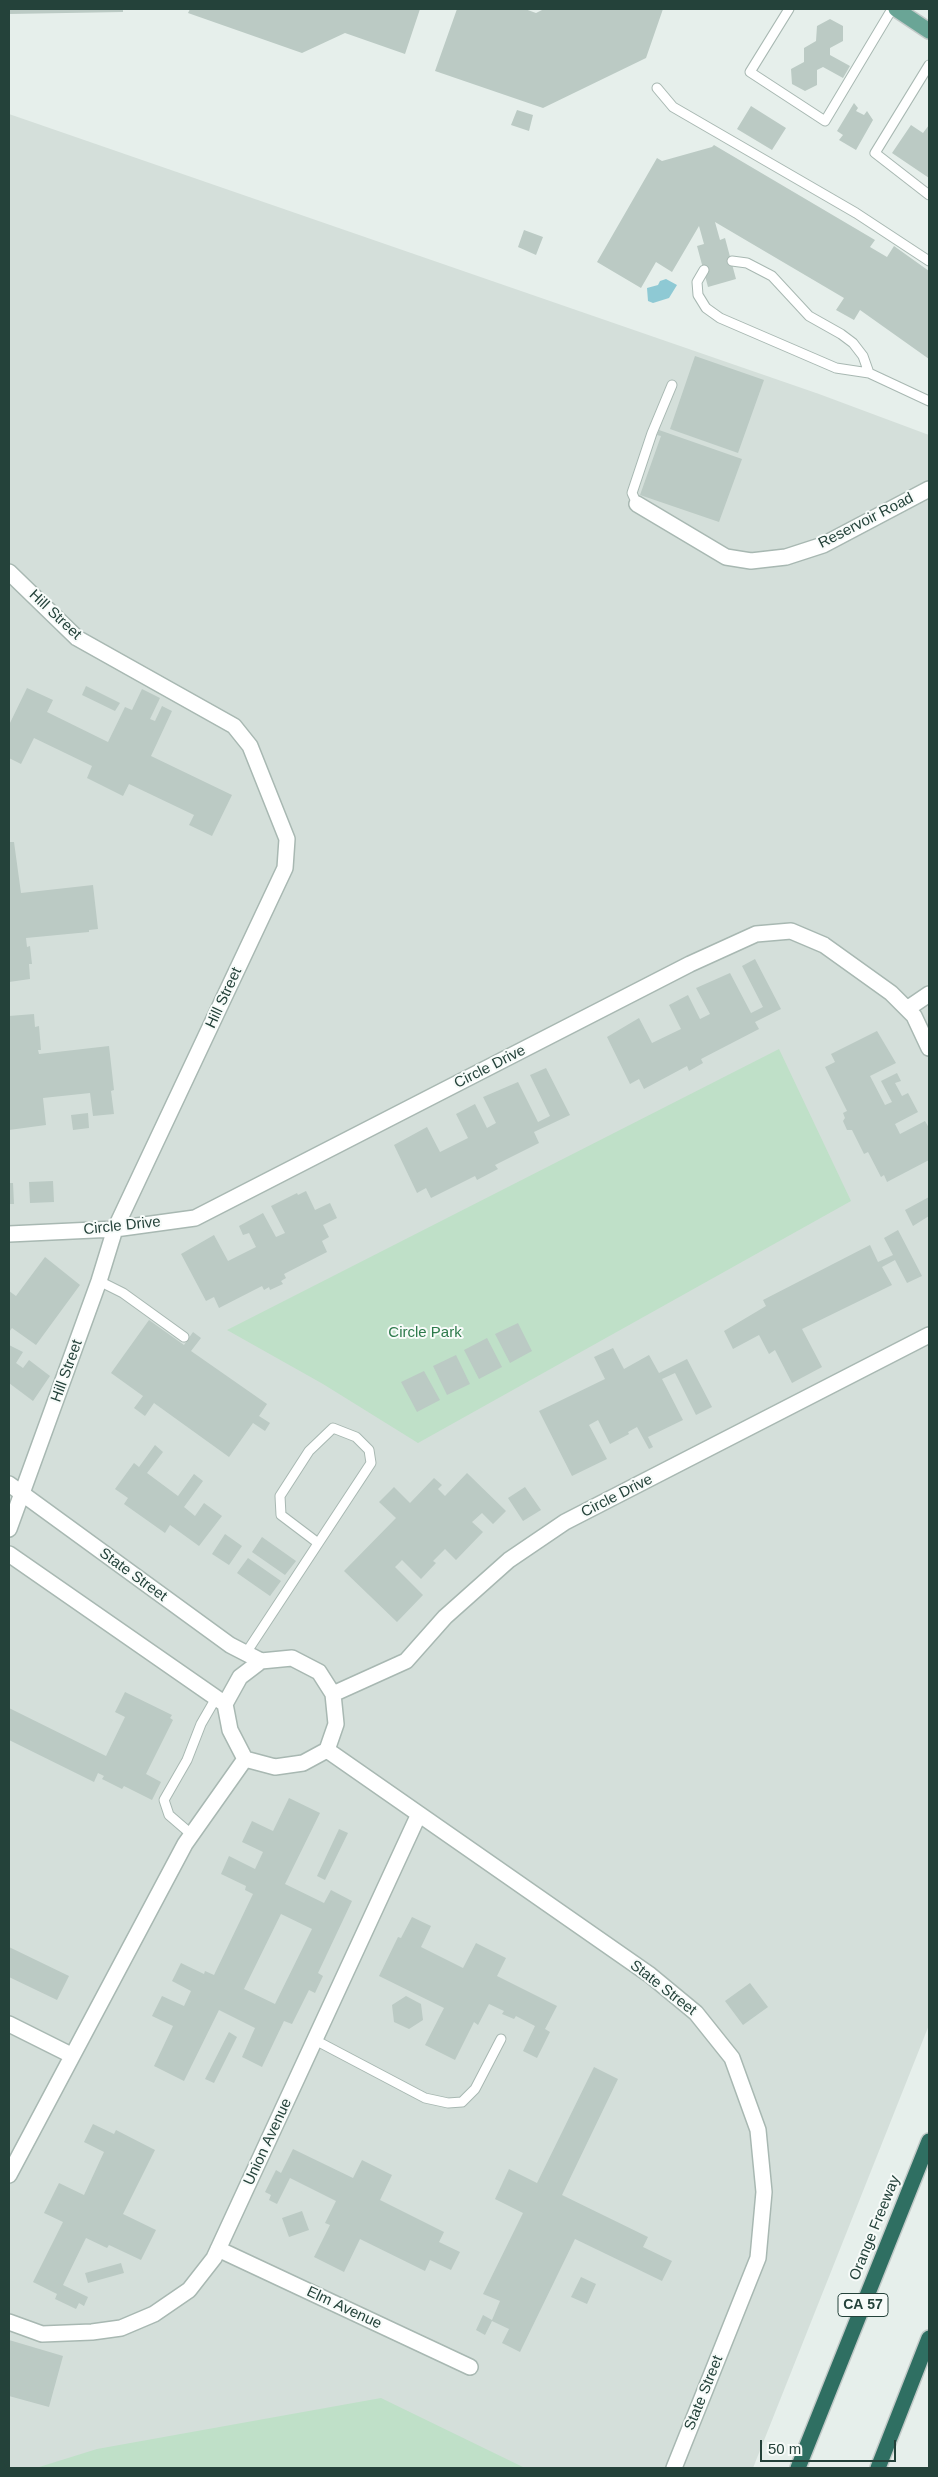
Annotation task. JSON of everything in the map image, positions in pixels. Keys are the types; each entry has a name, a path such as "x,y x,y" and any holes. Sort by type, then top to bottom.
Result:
{"highway":[{"name":"Orange Freeway","path":"798,2468 929,2141"},
{"path":"878,2468 929,2338"}],"main road":[{"path":"896,9 929,31"}],"street":[{"name":"Reservoir Road","path":"637,504 726,557 751,560 786,557 823,545 929,489"},
{"name":"Hill Street","path":"9,572 77,638 234,726 250,746 287,839 285,868 115,1229 99,1281 9,1529"},
{"name":"Circle Drive","path":"9,1234 115,1229 195,1218 690,964 756,934 791,930 824,945 891,993 914,1016 929,1048"},
{"path":"907,1009 929,994"},
{"name":"Circle Drive","path":"333,1694 406,1661 445,1617 509,1560 565,1522 929,1335"},
{"name":"State Street","path":"9,1484 230,1645 261,1661"},
{"path":"9,1554 221,1701 230,1730 245,1759 275,1767 303,1763 327,1750 336,1724 333,1694 319,1672 292,1658 261,1661 240,1677 221,1701"},
{"name":"State Street","path":"327,1750 650,1975 696,2013 732,2058 758,2130 764,2192 758,2258 674,2468"},
{"path":"9,2175 71,2055 191,1834 245,1759"},
{"name":"Union Avenue","path":"9,2322 42,2334 92,2332 122,2328 154,2314 189,2290 218,2249 419,1814"},
{"path":"9,2024 71,2055"},
{"name":"Elm Avenue","path":"218,2249 470,2367"}],"lane":[{"path":"789,9 750,72 825,121 892,9"},
{"path":"929,65 875,153 929,194"},
{"path":"657,88 673,107 856,213 929,261"},
{"path":"732,261 746,262 772,276 810,316 853,343 870,373"},
{"path":"704,270 697,282 698,295 706,308 720,318 828,365 870,373 929,401"},
{"path":"637,504 632,493 652,433 672,385"},
{"path":"99,1281 122,1293 184,1337"},
{"path":"246,1653 371,1463 370,1450 356,1437 333,1428 309,1451 280,1496 281,1515 318,1543"},
{"path":"191,1834 169,1815 164,1800 221,1701"},
{"path":"315,2040 425,2098 448,2104 462,2102 475,2089 501,2039"}],"shaded area":[{"path":"9,114 819,394 929,435 929,2025 753,2468 9,2468"}],"green space":[{"name":"Circle Park","path":"779,1049 851,1201 418,1443 323,1384 227,1330"},
{"path":"381,2398 525,2468 36,2468 97,2449"}],"water":[{"path":"666,279 677,285 669,298 653,303 648,301 647,288 658,285 660,281"}],"building":[{"path":"9,9 123,9 123,12 9,14"},
{"path":"190,9 420,9 405,54 345,33 302,53 188,13"},
{"path":"457,9 525,9 536,13 544,9 663,9 646,58 543,108 435,71"},
{"path":"830,19 843,26 843,41 830,48 830,55 850,66 843,78 823,67 817,70 817,85 805,91 792,84 791,69 804,62 804,48 816,41 817,26"},
{"path":"854,103 858,108 856,111 864,115 867,111 873,120 856,150 839,140 843,135 837,131"},
{"path":"751,106 786,128 772,150 737,129"},
{"path":"517,110 533,115 529,131 511,125"},
{"path":"911,125 923,133 929,125 929,178 892,153"},
{"path":"714,145 875,240 870,247 887,257 894,246 929,271 929,359 860,310 854,320 836,310 844,298 715,222 720,240 725,238 736,279 708,287 697,246 704,244 699,226 672,272 656,262 641,288 597,262 657,158 662,161"},
{"path":"524,230 543,237 536,255 518,247"},
{"path":"695,356 764,380 738,453 670,429"},
{"path":"659,430 742,459 719,522 640,495 661,436 657,435"},
{"path":"86,686 120,703 115,711 82,695"},
{"path":"27,688 53,700 47,712 108,742 125,707 132,710 142,689 160,698 150,719 155,721 162,706 172,711 151,756 232,795 212,836 189,825 194,815 129,784 123,796 87,778 92,766 34,738 21,764 9,758 9,725"},
{"path":"9,842 14,842 21,893 93,885 98,929 89,930 89,932 26,938 27,947 30,946 32,964 29,964 30,979 9,982"},
{"path":"755,959 781,1009 755,1022 759,1029 701,1059 703,1063 689,1071 687,1066 644,1089 639,1079 630,1084 607,1037 639,1018 652,1043 681,1029 669,1005 688,995 700,1019 710,1014 696,988 730,973 751,1013 763,1007 742,966"},
{"path":"34,1014 35,1027 39,1026 41,1050 38,1050 39,1054 109,1046 114,1090 111,1091 114,1114 93,1116 90,1093 43,1098 46,1125 9,1130 9,1016"},
{"path":"877,1031 896,1063 870,1076 885,1105 892,1102 881,1081 897,1073 901,1081 895,1083 902,1096 908,1093 918,1112 895,1124 900,1134 925,1121 929,1128 929,1160 887,1182 884,1175 881,1177 868,1152 864,1154 852,1130 847,1130 843,1121 845,1118 843,1113 847,1111 825,1067 835,1062 831,1054"},
{"path":"546,1068 570,1115 534,1132 539,1143 495,1165 498,1169 477,1180 475,1176 431,1198 426,1188 417,1193 394,1145 427,1127 440,1152 468,1138 456,1114 475,1104 487,1128 496,1123 483,1097 518,1082 538,1122 550,1116 530,1075"},
{"path":"88,1113 89,1128 73,1130 71,1115"},
{"path":"53,1181 54,1202 30,1203 29,1182"},
{"path":"9,1183 13,1183 14,1204 9,1204"},
{"path":"306,1191 315,1210 330,1203 337,1218 323,1225 329,1237 322,1241 327,1252 284,1274 286,1278 281,1281 283,1284 270,1290 269,1287 264,1290 262,1286 219,1308 214,1297 206,1301 181,1254 214,1235 228,1261 256,1247 249,1233 243,1235 239,1226 263,1213 276,1237 285,1233 271,1206 297,1193 298,1195"},
{"path":"929,1197 929,1216 913,1226 905,1210"},
{"path":"898,1230 922,1276 907,1283 895,1260 882,1267 892,1285 802,1329 822,1367 792,1383 775,1350 769,1354 759,1335 733,1349 724,1331 766,1306 763,1300 870,1245 878,1262 893,1255 884,1238"},
{"path":"45,1257 80,1285 36,1345 12,1328 9,1332 9,1291 16,1296"},
{"path":"149,1320 184,1345 193,1332 201,1338 191,1351 267,1404 259,1416 270,1423 265,1431 253,1423 229,1457 154,1403 145,1416 134,1408 143,1396 111,1373"},
{"path":"518,1323 532,1351 510,1363 495,1334"},
{"path":"487,1338 502,1367 479,1379 464,1350"},
{"path":"9,1345 23,1352 16,1363 23,1368 29,1360 50,1376 33,1401 9,1383"},
{"path":"613,1348 624,1369 649,1355 659,1373 687,1359 712,1407 696,1415 675,1373 662,1379 683,1420 648,1437 653,1447 649,1449 637,1427 628,1432 629,1434 610,1444 598,1420 589,1425 607,1459 572,1476 539,1411 605,1379 594,1357"},
{"path":"456,1355 470,1384 447,1395 433,1366"},
{"path":"424,1371 440,1400 417,1412 401,1382"},
{"path":"155,1445 163,1452 147,1473 178,1496 194,1474 203,1481 184,1507 195,1516 204,1503 222,1516 199,1546 170,1525 165,1533 124,1504 128,1498 115,1489 134,1463 139,1467"},
{"path":"467,1473 506,1511 493,1524 482,1513 472,1522 483,1532 456,1560 445,1549 433,1561 436,1563 421,1579 402,1560 395,1567 423,1595 397,1622 344,1571 396,1518 379,1502 394,1487 410,1503 434,1478 442,1485 438,1489 445,1496"},
{"path":"525,1487 541,1510 523,1521 508,1498"},
{"path":"225,1534 242,1546 229,1565 212,1554"},
{"path":"262,1537 296,1561 285,1575 252,1552"},
{"path":"248,1558 281,1581 270,1596 237,1573"},
{"path":"125,1692 172,1715 170,1718 173,1720 146,1774 161,1782 152,1800 124,1786 122,1789 102,1779 104,1776 98,1773 94,1782 9,1740 9,1708 106,1756 125,1717 115,1712"},
{"path":"289,1798 320,1813 285,1884 324,1903 331,1890 352,1901 318,1973 323,1976 315,1993 309,1990 292,2024 284,2021 262,2067 242,2057 255,2028 219,2010 184,2081 154,2066 173,2026 152,2016 162,1996 184,2006 191,1991 172,1981 181,1963 204,1974 205,1971 214,1975 253,1894 245,1890 246,1886 221,1874 229,1856 255,1869 263,1852 242,1842 252,1821 273,1831","holes":["281,1914 312,1929 275,2004 244,1989"]},
{"path":"339,1829 348,1833 325,1880 317,1876"},
{"path":"412,1917 431,1926 421,1947 463,1968 476,1943 506,1958 497,1976 557,2006 545,2029 550,2032 537,2058 523,2051 535,2026 516,2016 514,2019 502,2014 504,2011 489,2004 478,2025 474,2022 455,2060 425,2045 444,2008 379,1976 398,1937 401,1938"},
{"path":"9,1947 69,1976 57,2000 9,1977"},
{"path":"750,1983 768,2007 743,2025 725,2001"},
{"path":"406,1996 421,2004 423,2020 409,2029 394,2022 392,2005"},
{"path":"229,2032 237,2037 214,2083 205,2079"},
{"path":"594,2067 618,2079 562,2195 648,2237 643,2247 672,2261 662,2281 575,2239 520,2352 502,2343 509,2329 492,2321 485,2335 476,2330 483,2315 492,2320 500,2301 483,2294 523,2213 495,2199 509,2169 537,2183"},
{"path":"93,2124 114,2134 116,2130 155,2150 123,2214 156,2230 141,2260 109,2245 107,2248 86,2238 63,2285 88,2297 84,2306 79,2303 76,2309 55,2299 57,2294 33,2282 63,2222 44,2213 59,2183 84,2195 104,2152 84,2142"},
{"path":"293,2149 353,2178 362,2160 392,2175 380,2200 444,2232 439,2242 460,2252 451,2270 430,2260 425,2271 360,2239 344,2272 314,2257 330,2225 325,2223 336,2201 290,2178 277,2204 269,2200 271,2195 265,2192 276,2170 281,2173"},
{"path":"302,2211 309,2230 289,2237 282,2218"},
{"path":"121,2263 124,2273 88,2283 85,2273"},
{"path":"581,2277 596,2284 587,2304 571,2297"},
{"path":"9,2340 63,2356 49,2407 9,2396"}]}
